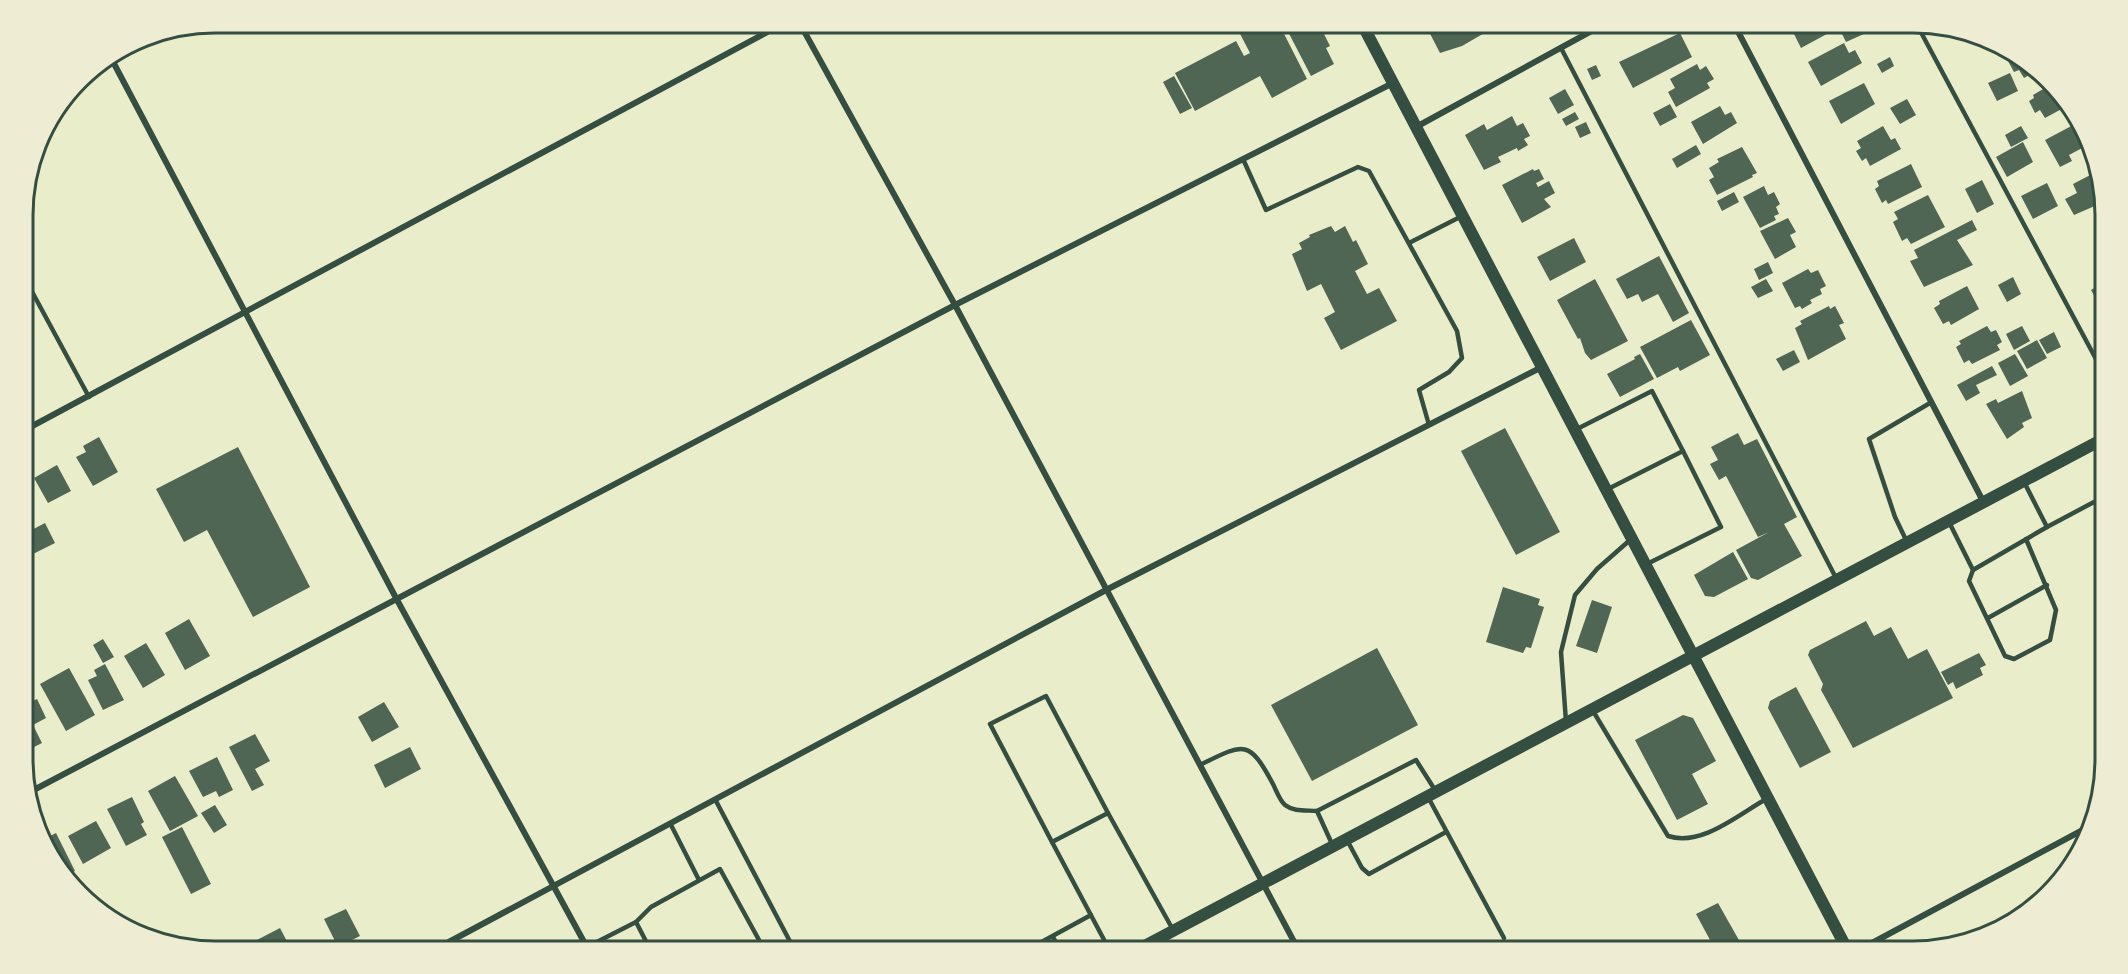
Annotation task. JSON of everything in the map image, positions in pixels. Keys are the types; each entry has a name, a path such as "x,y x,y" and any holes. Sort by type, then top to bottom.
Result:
{"main road":[{"path":"1367,33 1843,941"},
{"path":"1154,941 2095,443"}],"street":[{"path":"33,426 248,313 766,33"},
{"path":"805,33 955,305 1294,941"},
{"path":"1416,127 1588,33"},
{"path":"1739,33 1984,504"},
{"path":"114,64 248,313 396,598 584,941"},
{"path":"36,789 955,305 1393,83"},
{"path":"451,941 1106,590 1542,367"},
{"path":"1876,941 2080,832"}],"lane":[{"path":"1922,34 2095,357"},
{"path":"1561,48 1838,580"},
{"path":"1243,159 1266,210 1358,167 1369,171 1457,331 1462,358 1449,372 1419,390 1429,425"},
{"path":"1409,243 1462,216"},
{"path":"33,293 89,397"},
{"path":"1574,430 1652,391 1721,526 1645,565"},
{"path":"1908,544 1895,517 1869,438 1930,403"},
{"path":"1606,490 1683,451"},
{"path":"2024,482 2047,527"},
{"path":"2026,539 2056,610 2050,640 2014,659 2006,656 1969,581 1973,570 2026,539 2047,527 2094,502"},
{"path":"1948,522 1973,570"},
{"path":"1566,725 1561,652 1575,595 1597,569 1631,539"},
{"path":"1988,618 2047,585"},
{"path":"1105,941 990,724 1046,696 1174,931"},
{"path":"1593,711 1668,836 1680,840 1701,836 1768,799"},
{"path":"1200,765 1230,750 1249,750 1258,756 1283,804 1296,810 1317,811 1416,760 1446,832 1504,938"},
{"path":"716,801 790,941"},
{"path":"1317,811 1333,847"},
{"path":"1052,842 1108,813"},
{"path":"670,825 699,880"},
{"path":"1347,840 1362,868 1369,874 1446,832"},
{"path":"602,941 636,922 651,907 720,868 760,941"},
{"path":"1045,941 1091,915"},
{"path":"636,922 646,941"},
{"path":"1053,937 1056,941"}],"building":[{"path":"1240,33 1284,33 1307,79 1272,98 1260,76 1195,111 1175,73 1236,41 1244,56 1250,53"},
{"path":"1289,33 1324,33 1330,46 1326,48 1334,64 1311,76"},
{"path":"1430,33 1484,33 1462,46 1440,53"},
{"path":"1680,33 1692,57 1633,88 1619,62"},
{"path":"1794,33 1829,33 1801,48"},
{"path":"1842,33 1866,33 1846,42"},
{"path":"1844,43 1849,53 1855,50 1862,63 1821,86 1808,62"},
{"path":"1890,57 1894,66 1882,73 1877,64"},
{"path":"2008,61 2029,75 2024,78 2019,70 2014,72"},
{"path":"1697,64 1700,70 1706,66 1714,79 1707,83 1710,88 1676,107 1668,92 1675,88 1670,79"},
{"path":"1596,65 1601,76 1592,80 1587,69"},
{"path":"2010,73 2018,91 1997,101 1988,83"},
{"path":"1174,76 1192,108 1180,114 1163,82"},
{"path":"1864,83 1875,104 1841,124 1829,101"},
{"path":"2044,88 2061,109 2045,118 2040,110 2035,113 2029,101 2034,98 2033,95"},
{"path":"1565,89 1574,105 1558,114 1549,98"},
{"path":"1907,99 1916,115 1900,124 1890,108"},
{"path":"1670,104 1677,117 1660,126 1653,113"},
{"path":"1720,106 1725,115 1731,112 1737,123 1703,144 1691,122"},
{"path":"1575,112 1579,119 1566,126 1562,119"},
{"path":"1512,116 1517,126 1523,123 1530,136 1524,139 1528,145 1518,151 1517,148 1498,157 1501,162 1484,170 1465,135 1484,124 1487,130"},
{"path":"1586,122 1591,133 1580,138 1575,127"},
{"path":"1883,126 1891,140 1895,138 1901,149 1870,166 1866,158 1862,161 1856,151 1861,148 1857,141"},
{"path":"2021,126 2028,138 2011,147 2005,135"},
{"path":"2072,126 2082,148 2069,155 2072,161 2060,167 2045,140"},
{"path":"2023,142 2033,162 2007,177 1996,157"},
{"path":"1696,145 1701,154 1677,168 1672,159"},
{"path":"1742,147 1757,173 1717,195 1709,180 1714,177 1709,168 1719,162 1717,159"},
{"path":"1911,164 1922,187 1888,204 1886,200 1882,203 1875,189 1879,186 1877,181"},
{"path":"1533,169 1534,171 1539,169 1544,179 1536,183 1538,187 1549,181 1555,193 1544,199 1551,207 1522,223 1502,185"},
{"path":"2090,175 2094,206 2074,215 2065,199 2077,193 2073,184"},
{"path":"1982,180 1994,204 1977,213 1965,189"},
{"path":"2047,183 2058,206 2033,219 2021,196"},
{"path":"1764,186 1768,195 1774,192 1780,204 1776,207 1779,214 1774,216 1776,220 1760,228 1743,197"},
{"path":"1734,192 1739,202 1722,211 1717,201"},
{"path":"1928,195 1945,227 1911,244 1907,238 1902,241 1893,222 1898,219 1894,212"},
{"path":"1788,218 1796,232 1790,235 1796,247 1775,259 1760,231"},
{"path":"1972,220 1977,230 1957,240 1973,265 1924,287 1910,261 1918,258 1914,250"},
{"path":"1331,226 1335,232 1345,226 1353,242 1356,240 1368,264 1355,271 1367,294 1379,288 1397,321 1341,350 1324,318 1335,312 1321,284 1307,291 1292,254 1302,249 1299,243 1310,237 1309,235"},
{"path":"1574,238 1586,262 1550,281 1537,257"},
{"path":"1659,256 1689,313 1673,322 1658,294 1642,302 1638,294 1627,299 1616,279"},
{"path":"1768,262 1773,273 1759,280 1754,269"},
{"path":"1808,269 1811,273 1818,270 1826,286 1820,289 1822,294 1810,300 1812,303 1802,309 1800,306 1795,308 1782,283"},
{"path":"2013,277 2021,294 2007,302 1998,285"},
{"path":"1595,279 1628,341 1591,360 1557,300"},
{"path":"1766,279 1773,291 1758,298 1751,287"},
{"path":"1967,286 1979,309 1951,325 1949,321 1943,324 1934,308 1940,304 1939,301"},
{"path":"1829,306 1830,309 1835,306 1844,323 1839,325 1846,339 1808,360 1795,328 1802,324 1800,321"},
{"path":"1691,320 1710,355 1680,371 1678,367 1657,378 1640,347"},
{"path":"1987,326 1991,332 1996,330 2002,342 1997,345 2000,350 1972,364 1969,360 1964,363 1956,347 1961,344 1959,341"},
{"path":"2022,326 2030,341 2014,350 2006,334"},
{"path":"2054,332 2061,347 2047,354 2039,340"},
{"path":"2037,340 2047,358 2027,369 2017,351"},
{"path":"1794,350 1800,362 1783,371 1776,359"},
{"path":"1640,354 1654,379 1620,397 1607,374"},
{"path":"2015,354 2028,376 2010,386 1998,363"},
{"path":"1992,366 1997,375 1976,385 1980,393 1966,401 1957,385"},
{"path":"2022,391 2032,418 2022,423 2024,427 2007,439 1986,404 1996,399 1998,403"},
{"path":"1505,428 1560,532 1516,555 1461,451"},
{"path":"1738,433 1744,445 1757,439 1797,517 1784,524 1802,556 1758,580 1751,578 1736,550 1769,532 1758,537 1726,476 1719,480 1710,464 1718,460 1711,447"},
{"path":"99,437 118,472 93,486 76,457 86,452 83,446"},
{"path":"238,447 310,587 253,617 207,530 184,542 156,489"},
{"path":"57,465 71,491 48,503 34,478"},
{"path":"45,523 55,543 33,554 33,529"},
{"path":"1733,552 1748,579 1714,597 1705,596 1694,575"},
{"path":"1503,587 1540,599 1538,605 1544,607 1531,648 1526,647 1523,653 1486,642"},
{"path":"1592,600 1612,607 1597,653 1576,646"},
{"path":"189,619 210,656 185,670 165,633"},
{"path":"1866,621 1874,636 1891,627 1908,659 1927,649 1953,698 1853,748 1821,690 1823,684 1808,655 1810,650"},
{"path":"103,639 114,657 103,663 93,645"},
{"path":"146,643 165,675 143,688 124,656"},
{"path":"1377,648 1418,725 1312,781 1271,705"},
{"path":"1979,653 1986,665 1980,668 1983,675 1956,689 1953,682 1948,685 1941,672"},
{"path":"105,664 124,700 103,710 88,680 97,676 94,670"},
{"path":"69,668 95,715 66,731 40,684"},
{"path":"1796,687 1831,752 1800,768 1768,708 1770,701"},
{"path":"37,699 46,718 33,725 33,701"},
{"path":"384,702 399,727 372,742 358,717"},
{"path":"1683,715 1693,718 1716,761 1692,774 1708,804 1677,820 1635,740"},
{"path":"33,725 42,743 33,748"},
{"path":"255,734 270,761 255,769 264,785 252,791 229,747"},
{"path":"410,747 421,769 385,788 374,765"},
{"path":"217,757 233,790 219,797 216,791 203,797 189,771"},
{"path":"175,776 198,816 170,831 148,791"},
{"path":"132,797 144,822 141,824 147,835 126,846 107,809"},
{"path":"215,805 227,825 214,833 201,813"},
{"path":"96,821 111,848 83,864 68,836"},
{"path":"182,827 211,884 191,894 162,837"},
{"path":"56,833 75,871 71,870 50,836"},
{"path":"1718,903 1739,941 1711,941 1696,914"},
{"path":"346,909 360,936 350,941 335,941 324,919"},
{"path":"280,928 287,941 255,941"}]}
